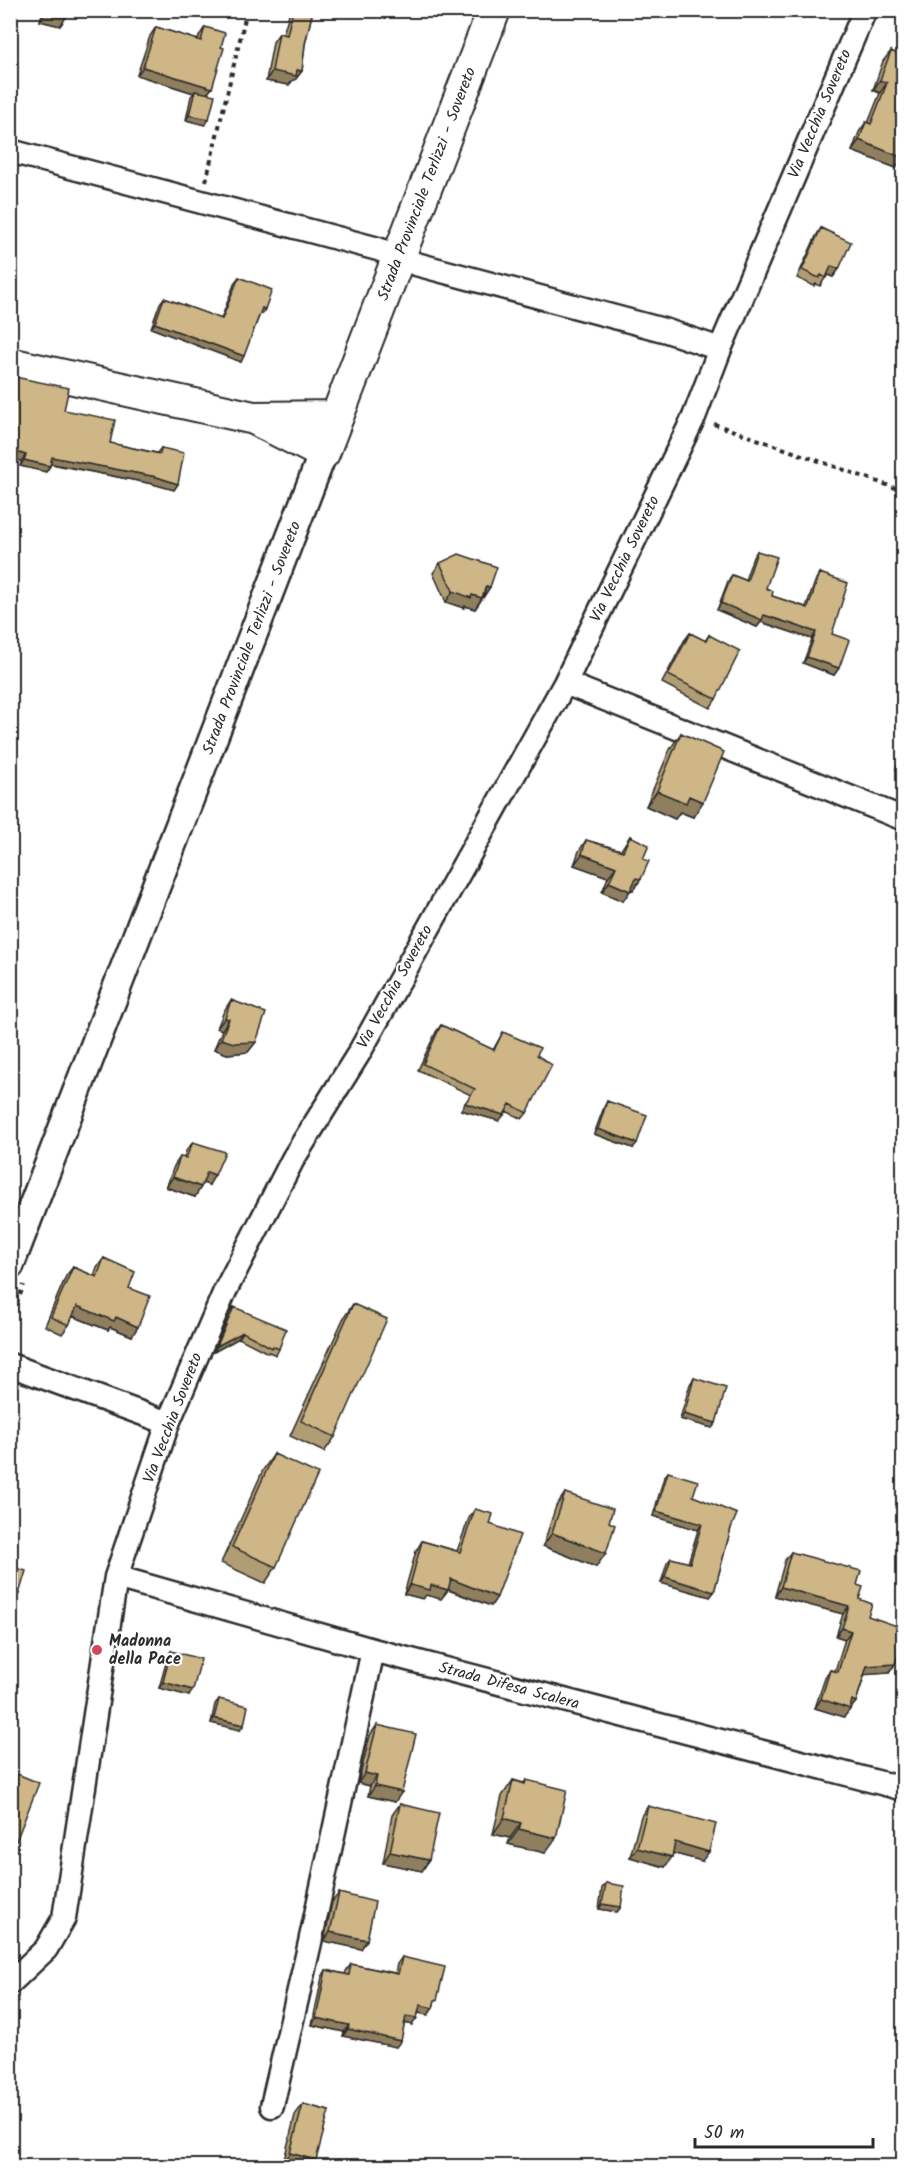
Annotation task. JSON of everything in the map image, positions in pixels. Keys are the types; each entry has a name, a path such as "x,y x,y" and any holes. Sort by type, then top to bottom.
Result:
{"main road":[{"name":"Strada Provinciale Terlizzi - Sovereto","path":"323,453 494,10"},
{"path":"10,364 254,418 337,417"},
{"path":"254,418 323,453"}],"street":[{"name":"Via Vecchia Sovereto","path":"10,1983 46,1949 64,1918 116,1577 168,1424 225,1291 293,1159 359,1053 566,683 694,417 720,349 865,10"},
{"path":"10,151 378,249 416,264 667,331 720,349"},
{"name":"Strada Provinciale Terlizzi - Sovereto","path":"10,1265 323,453"},
{"path":"566,683 903,819"},
{"path":"10,1365 168,1424"},
{"name":"Strada Difesa Scalera","path":"116,1577 373,1650 903,1789"},
{"path":"272,2106 373,1650"}],"path":[{"path":"201,202 247,10"},
{"path":"694,417 903,491"}],"building":[{"path":"47,10 69,10 67,16"},
{"path":"293,10 313,10 305,44 302,71 297,70 296,76 272,71 279,33 287,35"},
{"path":"156,27 201,41 205,27 225,33 221,47 224,48 212,88 143,67"},
{"path":"891,51 903,56 903,158 859,140 866,122 871,124 887,83 880,80"},
{"path":"195,91 215,95 209,119 189,115"},
{"path":"10,203 17,205 10,226"},
{"path":"821,228 851,242 839,269 831,266 826,278 821,275 819,278 802,270"},
{"path":"239,277 272,290 265,309 262,308 244,356 155,323 164,298 222,319"},
{"path":"10,376 69,388 64,410 115,420 110,443 160,454 161,448 184,453 178,484 157,477 52,457 50,466 24,460 26,455 10,450"},
{"path":"757,551 777,557 766,588 773,591 772,596 808,608 820,573 848,583 832,634 849,640 839,668 807,657 816,632 764,615 762,620 721,603 732,575 747,581"},
{"path":"459,554 497,567 490,587 486,586 482,598 472,595 471,598 453,591 440,563"},
{"path":"690,633 706,641 709,635 740,651 716,699 668,675"},
{"path":"681,733 724,752 703,802 689,796 686,803 657,791"},
{"path":"630,836 649,845 643,859 649,861 641,879 636,878 630,891 609,882 616,867 582,854 586,840 623,851"},
{"path":"231,1000 266,1013 256,1042 234,1043 221,1039 229,1019 225,1018"},
{"path":"441,1025 494,1050 503,1032 540,1048 537,1055 552,1065 527,1113 510,1104 504,1115 465,1103 475,1089 423,1064"},
{"path":"607,1101 647,1115 637,1143 598,1129"},
{"path":"193,1142 225,1152 215,1175 207,1172 201,1187 173,1177 180,1157 186,1158"},
{"path":"104,1258 135,1272 129,1288 150,1296 138,1327 116,1317 114,1321 77,1306 69,1325 51,1317 73,1267 97,1277"},
{"path":"353,1304 387,1319 335,1437 301,1421"},
{"path":"234,1307 286,1329 279,1349 273,1346 272,1348 243,1332 217,1346"},
{"path":"694,1378 726,1388 716,1423 684,1414"},
{"path":"274,1454 318,1474 276,1567 232,1547"},
{"path":"668,1472 698,1481 693,1496 737,1514 714,1592 665,1577 671,1558 690,1563 702,1524 656,1511"},
{"path":"565,1493 613,1509 609,1522 615,1525 606,1553 552,1533"},
{"path":"475,1509 493,1514 490,1524 520,1535 497,1597 451,1579 448,1590 431,1585 430,1590 410,1585 422,1541 460,1552"},
{"path":"791,1552 861,1571 857,1585 863,1587 859,1599 872,1604 868,1616 903,1628 902,1650 900,1649 895,1664 867,1666 856,1702 852,1700 850,1709 821,1699 830,1670 838,1672 851,1631 842,1628 849,1606 781,1587"},
{"path":"10,1566 26,1571 19,1594 10,1592"},
{"path":"171,1651 201,1659 193,1690 163,1682"},
{"path":"219,1699 248,1706 244,1725 214,1718"},
{"path":"377,1725 416,1734 402,1792 375,1786 377,1776 365,1773"},
{"path":"10,1771 39,1783 16,1841 10,1839"},
{"path":"513,1780 525,1784 526,1780 567,1790 556,1838 519,1829 521,1823 504,1818"},
{"path":"400,1804 439,1813 429,1860 390,1852"},
{"path":"648,1806 716,1824 709,1852 675,1842 672,1857 637,1848"},
{"path":"606,1883 624,1886 621,1907 602,1904"},
{"path":"339,1893 375,1902 367,1940 330,1932"},
{"path":"402,1957 445,1967 433,2008 420,2005 417,2018 406,2016 401,2041 348,2029 349,2025 316,2018 326,1970 349,1975 351,1964 398,1974"},
{"path":"303,2104 329,2111 316,2160 290,2153"}],"place":[{"name":"Madonna della Pace","path":"97,1650"}]}
